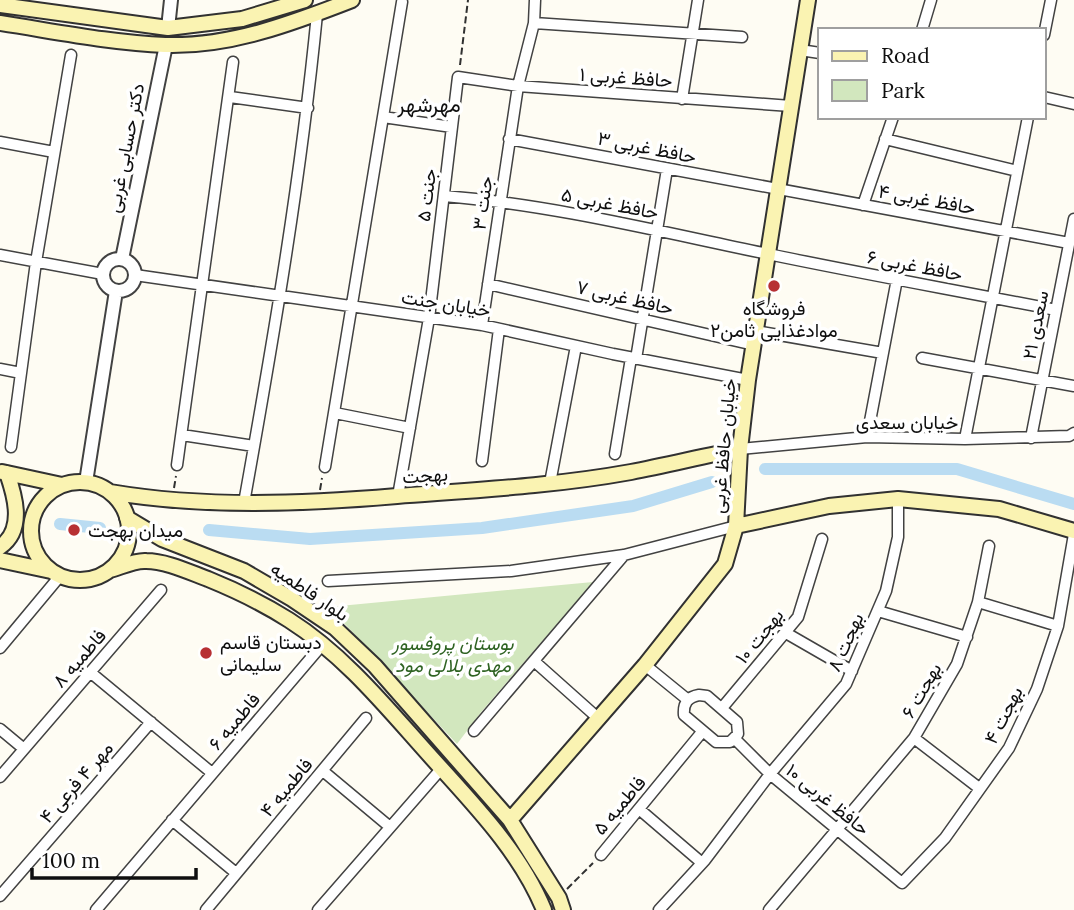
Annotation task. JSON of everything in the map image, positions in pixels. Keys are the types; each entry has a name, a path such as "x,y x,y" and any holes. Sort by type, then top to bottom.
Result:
{"main road":[{"path":"4,4 168,28 242,19 305,0"},
{"path":"0,23 166,45 204,43 244,37 352,0"},
{"name":"خیابان حافظ غربی","path":"509,820 645,665 725,564 736,526 740,449 748,380 808,0"},
{"path":"107,38 116,28 109,21"},
{"path":"203,25 199,35 204,43"},
{"path":"166,45 168,28"},
{"name":"بهجت","path":"110,492 172,500 317,503 551,483 629,472 740,449"},
{"path":"0,560 81,580 97,578 110,570 125,552 129,529 121,503 99,485 86,482 62,485 4,472"},
{"path":"0,547 14,530 16,514 15,498 4,472"},
{"path":"56,574 37,556 31,536 33,515 45,497 62,485"},
{"path":"736,526 829,506 898,499 999,509 1074,533"},
{"name":"بلوار فاطمیه","path":"127,518 162,539 244,571 335,628 375,666 509,820 561,904"},
{"name":"بلوار فاطمیه","path":"110,570 146,560 181,569 230,588 289,620 322,645 366,686 495,829 538,896 544,910"}],"street":[{"path":"168,28 171,0"},
{"name":"جنت ۳","path":"482,326 509,139 518,86 534,23 535,0"},
{"path":"682,99 698,0"},
{"path":"923,28 932,0"},
{"path":"1045,28 1051,0"},
{"path":"325,467 402,2"},
{"path":"244,503 308,108 317,14"},
{"path":"534,23 742,37"},
{"name":"دکتر حسابی غربی","path":"122,259 166,45"},
{"path":"800,50 818,53"},
{"path":"11,447 36,262 71,55"},
{"path":"177,465 233,62"},
{"name":"حافظ غربی ۱","path":"458,77 518,86 791,106"},
{"name":"جنت ۵","path":"398,496 429,318 458,77"},
{"path":"230,97 308,108"},
{"path":"1046,97 1074,104"},
{"path":"383,117 452,127"},
{"path":"863,205 892,119"},
{"path":"965,439 1028,119"},
{"name":"حافظ غربی ۳","path":"509,139 778,190"},
{"path":"886,139 1017,170"},
{"path":"0,142 54,152"},
{"path":"615,454 642,319 667,169"},
{"name":"حافظ غربی ۴","path":"778,190 1069,243"},
{"name":"حافظ غربی ۵","path":"444,196 500,201 768,254"},
{"name":"سعدی ۲۱","path":"1031,438 1074,219"},
{"name":"حافظ غربی ۶","path":"768,254 1056,310"},
{"path":"0,255 103,274"},
{"path":"122,259 130,263 135,275 131,286 116,291 108,287 103,274 107,264 122,259"},
{"name":"خیابان جنت","path":"135,275 482,326 748,380"},
{"path":"867,437 897,279"},
{"name":"حافظ غربی ۷","path":"488,284 642,319 755,338 883,353"},
{"path":"86,482 116,291"},
{"path":"482,461 499,329"},
{"path":"551,483 576,346"},
{"path":"922,358 1074,386"},
{"path":"0,369 21,373"},
{"path":"335,413 410,428"},
{"name":"خیابان سعدی","path":"740,449 867,437 1031,438 1069,436 1074,433"},
{"path":"181,435 254,446"},
{"name":"بهجت ۸","path":"659,910 702,863 770,774 846,684 886,591 898,537 898,499"},
{"path":"328,581 511,570 624,555 736,526"},
{"name":"بهجت ۴","path":"902,883 945,838 1009,748 1037,689 1058,626 1074,533"},
{"name":"بهجت ۱۰","path":"722,708 798,617 822,539"},
{"name":"بهجت ۶","path":"769,910 914,738 957,664 978,602 989,546"},
{"path":"474,731 624,555"},
{"path":"0,648 56,574"},
{"name":"فاطمیه ۸","path":"0,778 161,590"},
{"path":"978,602 1058,626"},
{"path":"878,611 967,637"},
{"path":"786,633 852,671"},
{"name":"فاطمیه ۶","path":"96,910 322,645"},
{"path":"534,661 599,719"},
{"path":"645,665 688,700"},
{"path":"90,672 212,773"},
{"path":"699,695 707,696 722,708 737,722 739,728 735,738 724,744 716,743 684,715 684,705 699,695"},
{"name":"فاطمیه ۴","path":"206,910 366,718"},
{"name":"مهر ۴ فرعی ۴","path":"0,895 151,722"},
{"path":"0,729 24,749"},
{"name":"فاطمیه ۵","path":"601,855 702,732"},
{"name":"حافظ غربی ۱۰","path":"735,738 770,774 902,883"},
{"path":"914,738 979,788"},
{"path":"318,910 441,769"},
{"path":"323,771 390,827"},
{"path":"639,809 702,863"},
{"path":"172,820 236,873"}],"path":[{"path":"458,77 468,0"},
{"path":"172,500 177,465"},
{"path":"317,503 325,467"},
{"name":"فاطمیه ۵","path":"561,904 601,855"}],"green space":[{"name":"بوستان پروفسور مهدی بلالی مود","path":"593,582 457,744 329,607"}],"waterway":[{"path":"765,469 957,469 1074,504"},
{"path":"209,530 310,539 482,528 633,506 712,482"},
{"path":"60,524 100,528"}],"place":[{"name":"فروشگاه موادغذایی ثامن۲","path":"774,286"},
{"name":"میدان بهجت","path":"74,530"},
{"name":"دبستان قاسم سلیمانی","path":"206,653"}],"district":[{"name":"مهرشهر","path":"429,104"}]}
